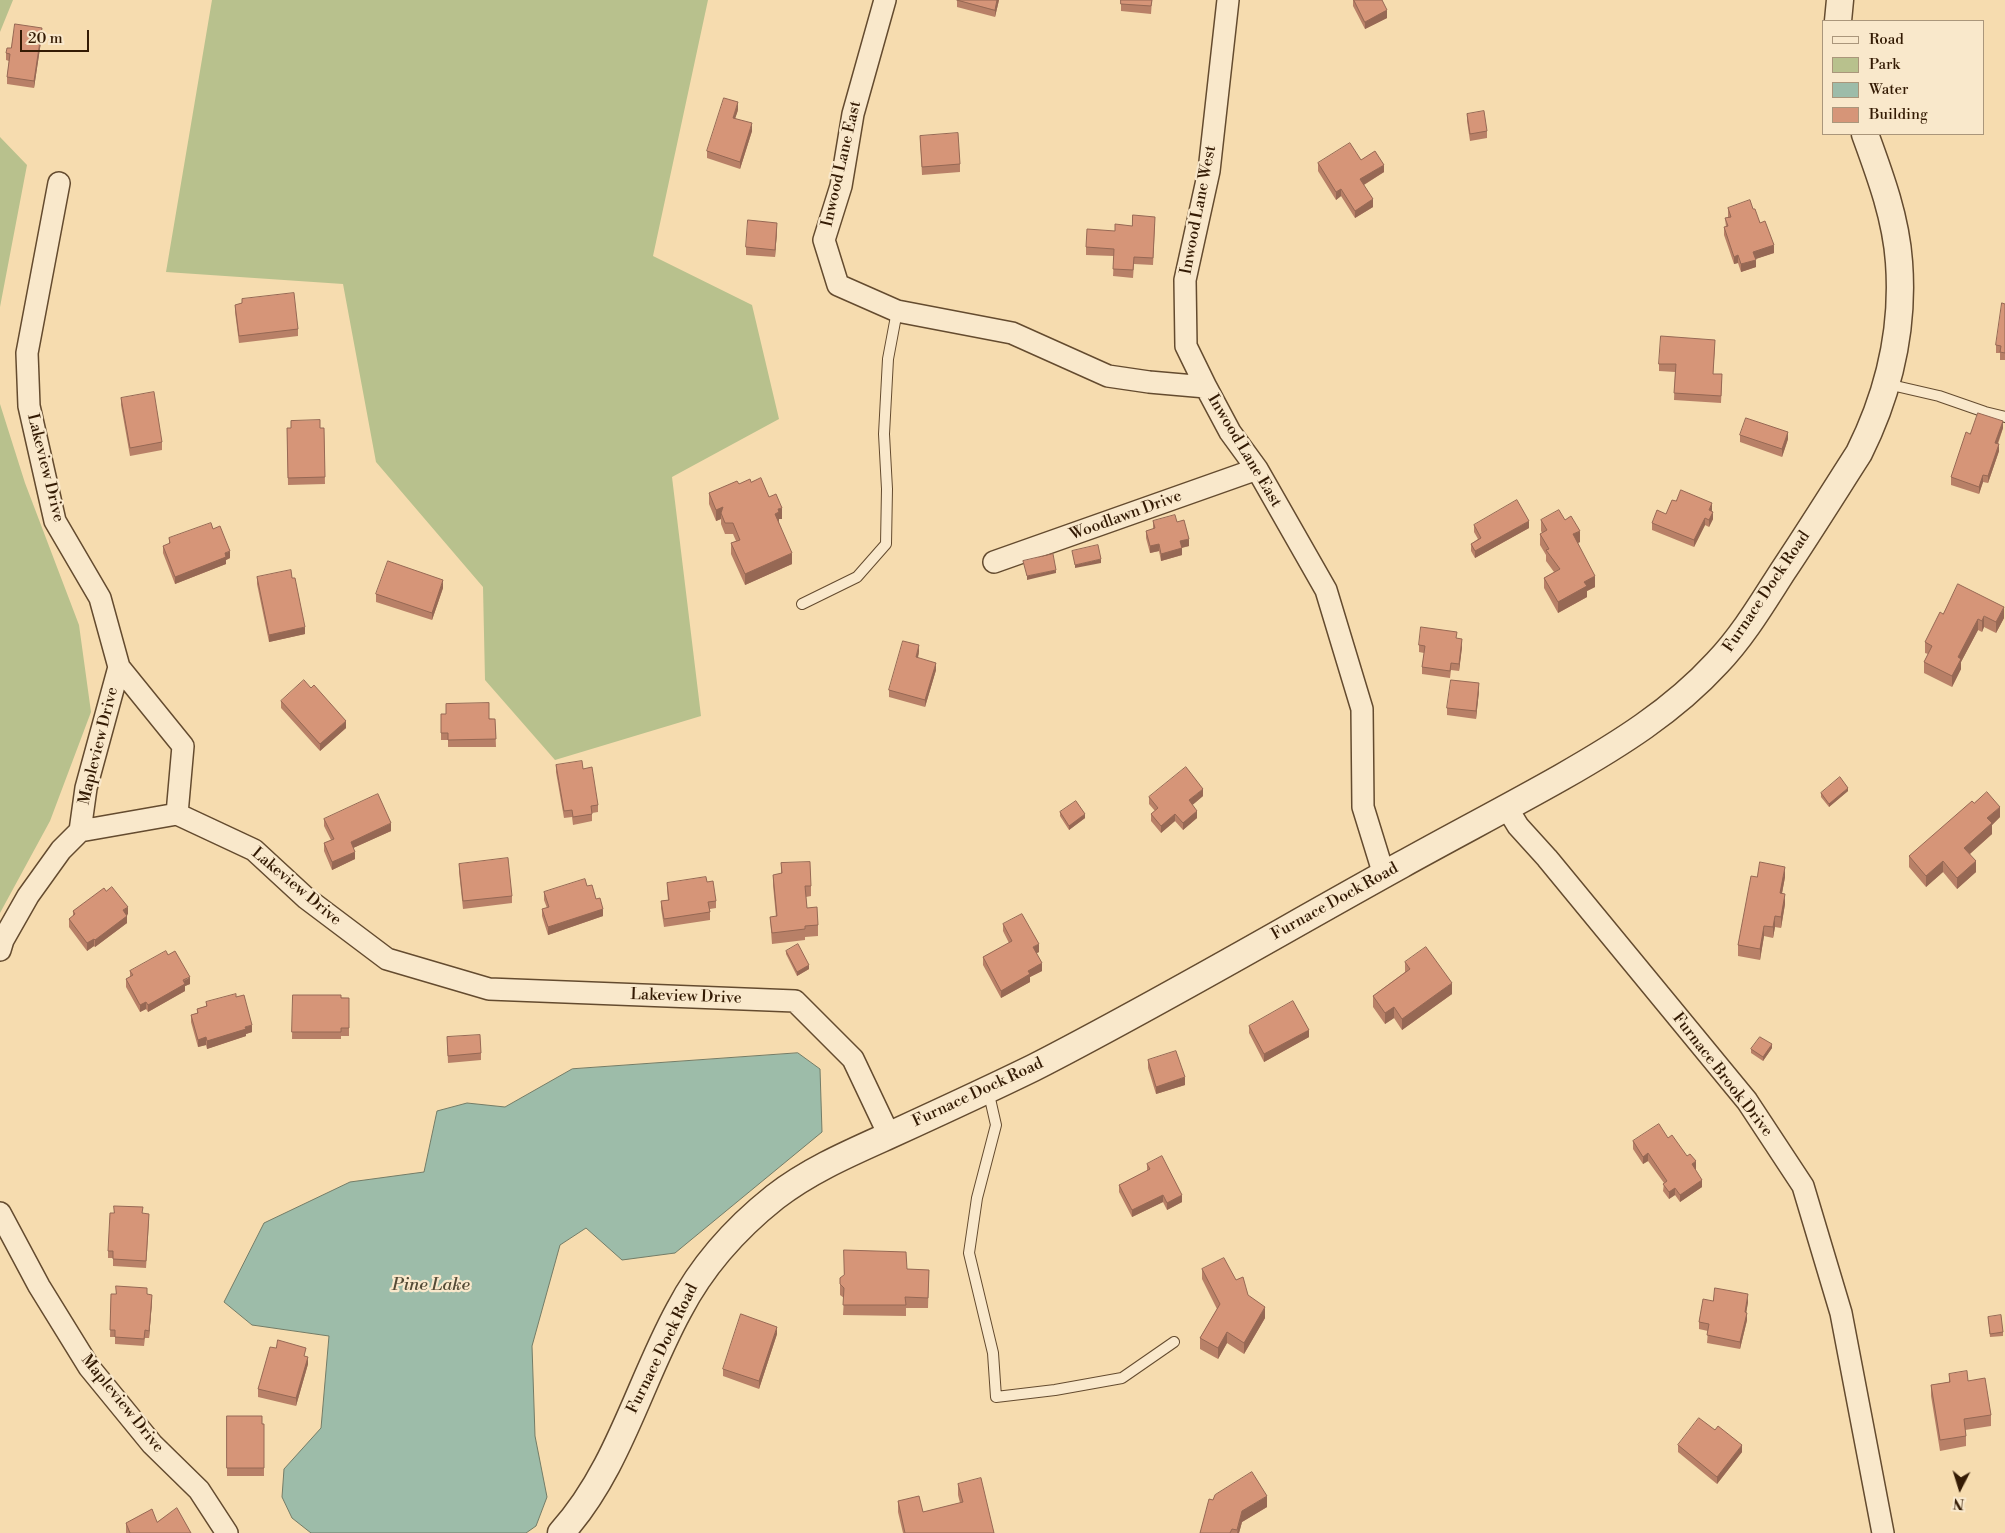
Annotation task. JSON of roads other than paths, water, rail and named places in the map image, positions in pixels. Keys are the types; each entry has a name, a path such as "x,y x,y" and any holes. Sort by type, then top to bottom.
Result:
{"street":[{"name":"Inwood Lane East","path":"885,0 852,114 840,186 824,240 838,285 897,311 1012,333 1108,376 1206,387 1230,432 1257,469 1326,590 1362,710 1363,807 1384,875"},
{"name":"Inwood Lane West","path":"1206,387 1186,346 1185,280 1209,171 1228,0"},
{"path":"1838,20 1840,0"},
{"name":"Furnace Dock Road","path":"561,1533 586,1503 609,1462 681,1306 694,1283 715,1255 741,1227 774,1198 804,1176 837,1158 988,1089 1116,1025 1507,808 1617,745 1671,706 1717,663 1751,620 1859,453 1887,384 1898,324 1899,261 1889,207 1865,135"},
{"name":"Lakeview Drive","path":"59,183 26,352 29,406 55,521 100,598 119,667 183,746 177,814 254,850 306,898 387,959 489,989 795,1001 854,1059 889,1135"},
{"name":"Woodlawn Drive","path":"994,562 1257,469"},
{"name":"Mapleview Drive","path":"80,831 86,788 119,667"},
{"name":"Furnace Brook Drive","path":"1507,808 1518,826 1554,865 1746,1101 1803,1186 1841,1313 1883,1533"},
{"path":"0,950 3,940 28,896 61,850 80,831 177,814"},
{"name":"Mapleview Drive","path":"0,1213 39,1286 89,1367 152,1444 199,1490 227,1533"}],"lane":[{"path":"802,604 857,577 886,544 887,489 884,434 888,359 897,311"},
{"path":"1887,384 1939,396 2005,417"},
{"path":"988,1089 996,1125 977,1198 969,1253 993,1352 996,1397 1055,1390 1122,1378 1174,1342"}],"water":[{"name":"Pine Lake","path":"798,1053 820,1069 822,1132 675,1253 622,1260 586,1228 560,1245 532,1346 535,1436 547,1497 536,1526 526,1533 311,1533 292,1518 282,1497 284,1469 321,1428 329,1336 252,1325 224,1302 264,1223 350,1182 424,1172 437,1111 467,1103 505,1107 572,1069"}]}
